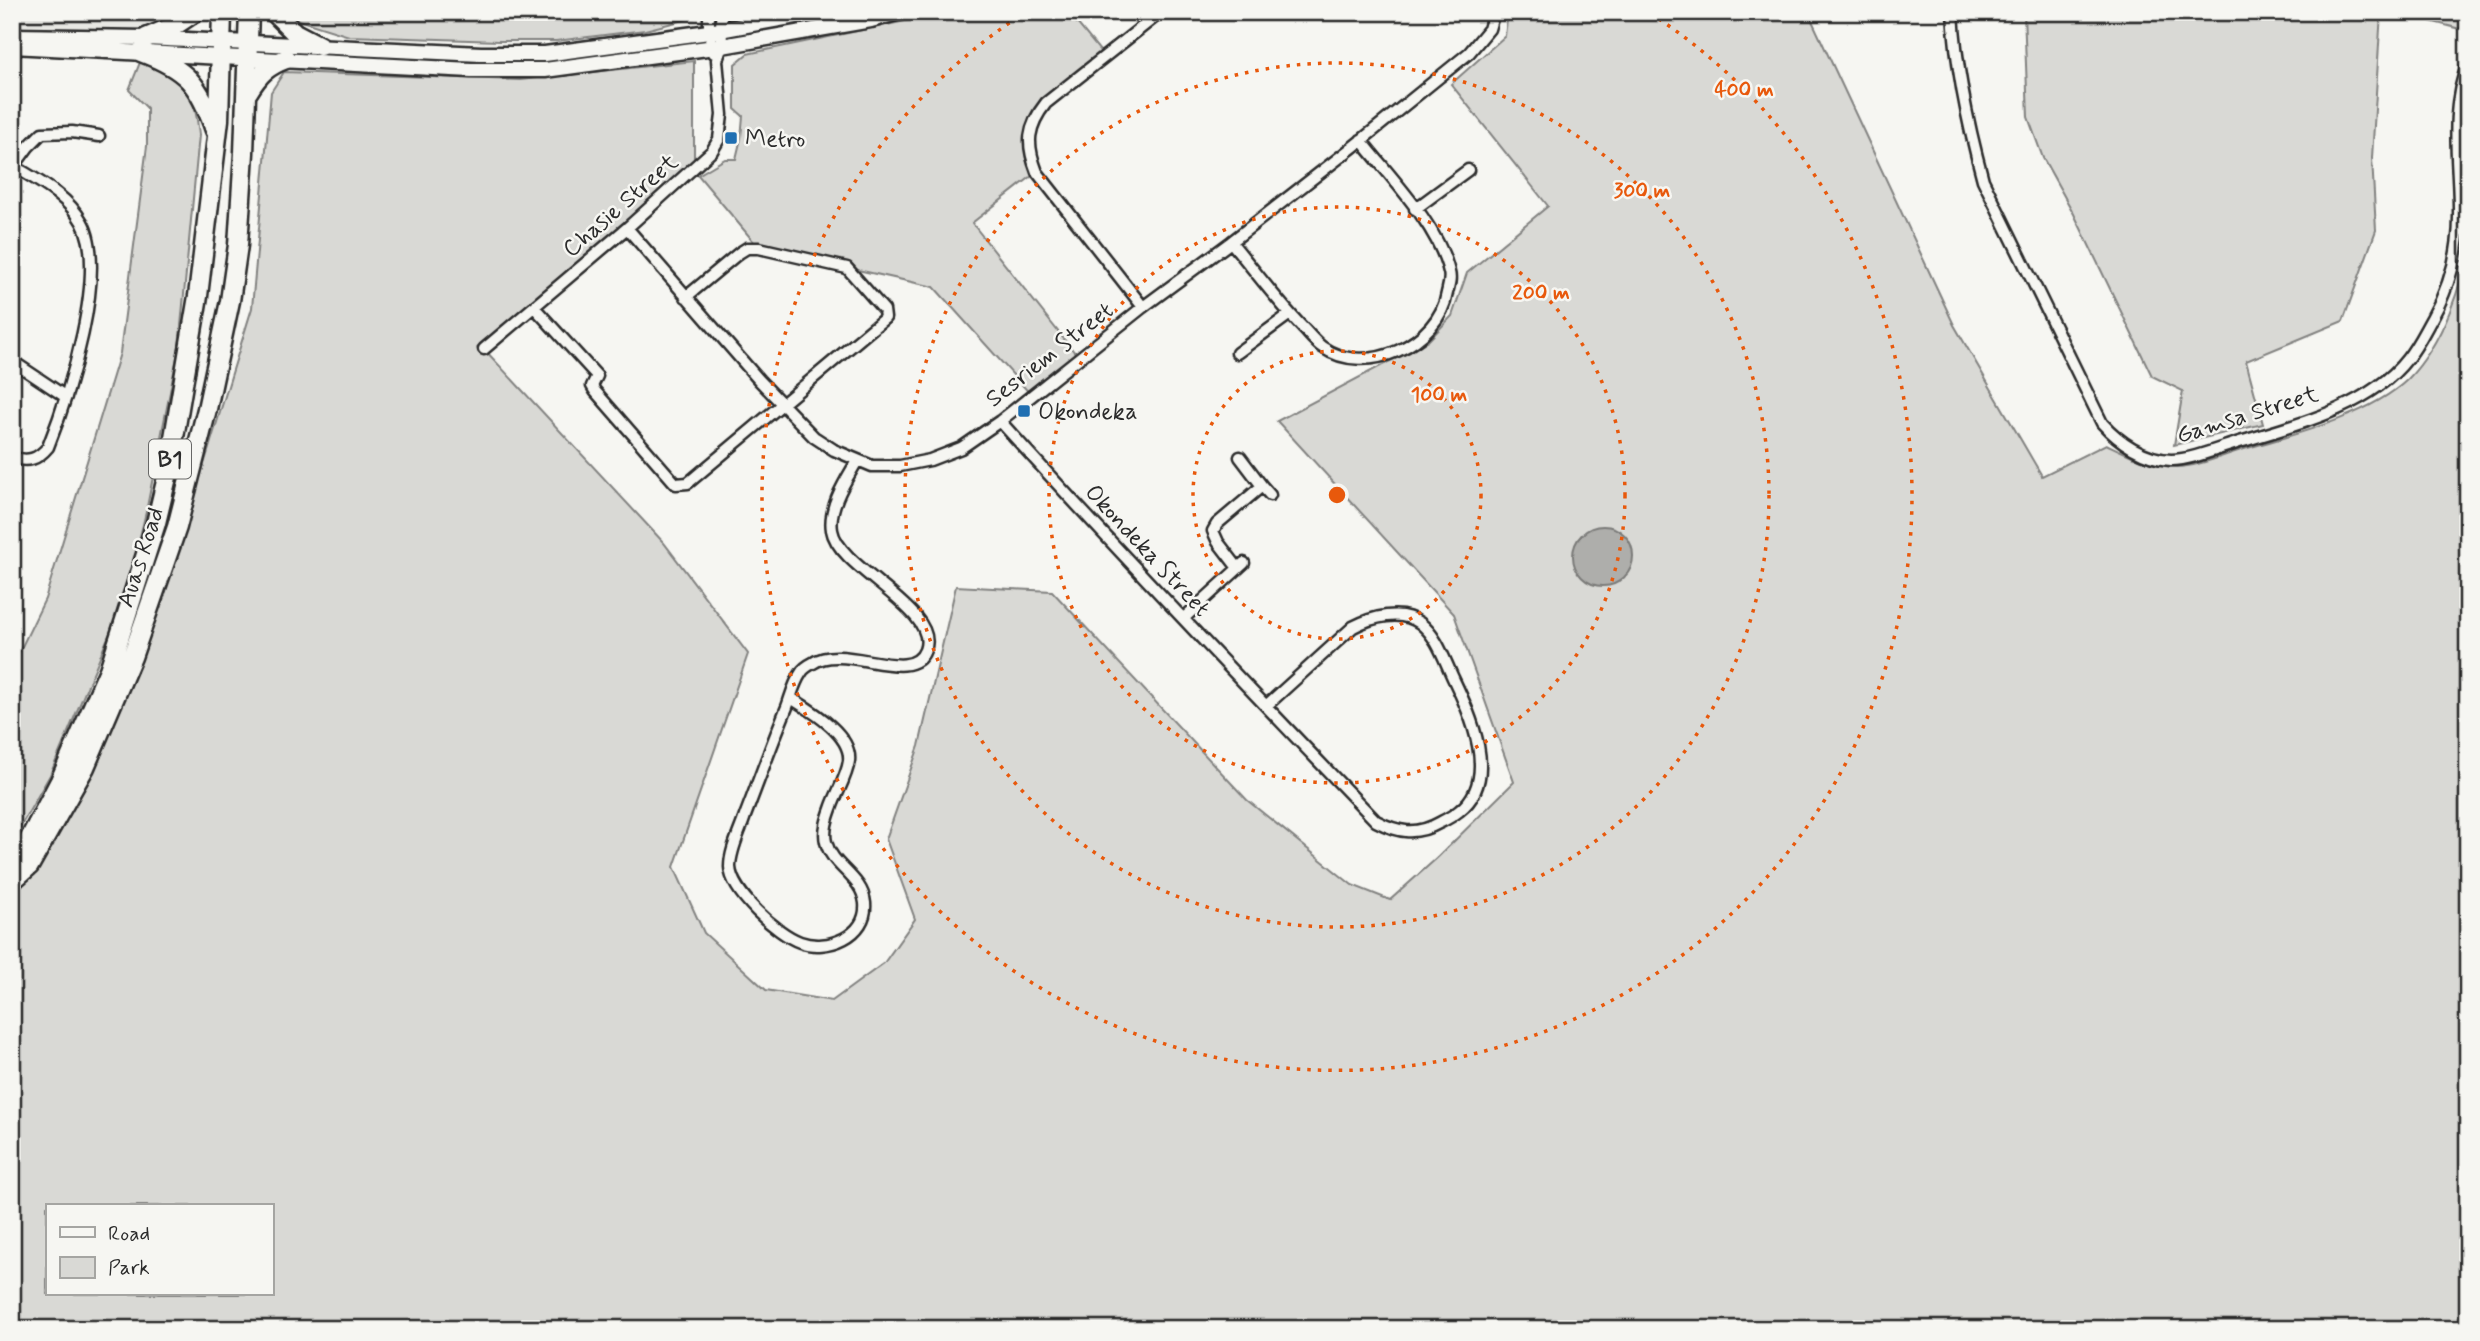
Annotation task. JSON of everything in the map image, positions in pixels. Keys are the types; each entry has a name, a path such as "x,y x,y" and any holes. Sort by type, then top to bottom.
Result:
{"highway":[{"path":"195,12 144,45 190,79 206,104 217,136"},
{"name":"Auas Road","path":"13,880 18,861 60,781 109,670 156,523 168,473 198,296 217,136 222,12"},
{"name":"Auas Road","path":"13,880 29,866 85,767 132,657 177,527 207,409 230,301 238,245 249,12"},
{"path":"274,12 295,33 320,46"},
{"path":"247,93 259,74 269,65 286,59"}],"main road":[{"path":"12,36 248,50 320,46 481,54 545,54 715,31 818,12"},
{"path":"248,50 286,59 471,70 545,70 717,51 900,12"},
{"path":"12,46 144,45"}],"street":[{"name":"Chasie Street","path":"484,349 702,161 719,139 722,115 717,51 709,12"},
{"name":"Chasie Street","path":"715,31 721,12"},
{"path":"1143,307 1037,172 1030,145 1035,117 1045,103 1161,12"},
{"name":"Sesriem Street","path":"627,228 814,438 872,466 900,467 930,460 961,448 1000,421 1143,307 1361,140 1469,53 1489,29 1494,12"},
{"name":"Gamsa Street","path":"1953,12 1957,66 1983,180 2102,424 2118,440 2144,453 2171,460 2322,416 2368,392 2407,360 2438,308 2457,250 2459,218 2456,127 2459,98 2468,64"},
{"path":"12,457 27,460 41,456 48,447 77,358 91,263 88,237 75,211 62,197 13,165 42,133 72,132 99,136"},
{"path":"1231,242 1321,347 1358,359 1382,357 1401,349 1424,334 1437,320 1445,305 1450,276 1443,250 1361,140"},
{"path":"1415,209 1468,170"},
{"path":"534,307 597,376 592,386 595,391 676,484 688,484 885,318 884,310 847,268 759,248 747,248 739,253 686,297"},
{"path":"1237,353 1290,314"},
{"path":"12,360 66,397"},
{"name":"Okondeka Street","path":"1000,421 1070,498 1266,706 1376,821 1397,832 1418,831 1437,825 1461,810 1475,790 1480,762 1477,734 1435,639 1419,622 1384,616 1366,620 1353,627 1266,706"},
{"path":"1240,457 1270,495"},
{"path":"791,698 835,731 846,744 849,761 829,814 825,841 830,853 863,890 863,919 853,933 821,945 803,943 788,937 734,885 730,868 733,850 791,698 802,671 815,661 843,656 897,665 910,664 925,652 927,642 922,623 842,549 832,533 831,521 840,491 857,461"},
{"path":"1184,618 1241,566 1218,542 1213,531 1217,524 1262,486"}],"shaded area":[{"path":"12,12 157,12 146,38 12,36"},
{"path":"1597,526 1609,526 1628,539 1633,556 1631,568 1620,581 1609,586 1597,586 1578,573 1573,562 1573,550 1586,531"}],"green space":[{"path":"292,12 700,12 700,16 645,30 556,41 499,41 349,36 298,20"},
{"path":"949,12 1068,12 1105,57 1046,103 1030,129 1037,172 972,223 1079,358 1032,396 934,287 759,248 698,175 725,159 736,159 743,116 735,109 735,64 747,54"},
{"path":"1508,12 1808,12 1954,325 2042,476 2106,444 2158,465 2191,465 2327,424 2372,404 2408,379 2431,349 2457,292 2468,235 2468,1329 12,1329 12,901 95,763 178,549 252,308 271,92 284,72 520,80 694,61 694,169 484,349 664,543 748,654 674,867 704,933 766,990 832,1001 884,963 915,919 886,839 919,746 956,586 1052,591 1247,800 1352,885 1390,900 1514,782 1454,614 1277,421 1428,341 1452,316 1467,273 1548,206 1451,84 1505,36"},
{"path":"2024,12 2381,12 2372,158 2376,230 2343,321 2246,361 2263,424 2174,445 2183,391 2152,376 2074,214 2043,158 2028,117"},
{"path":"2395,12 2468,12 2468,31"},
{"path":"141,60 184,87 190,95 197,119 199,135 179,347 146,512 132,570 115,621 50,775 12,841 12,667 45,599 120,353 147,146 147,108 129,90"}],"place":[{"name":"Metro","path":"731,138"},
{"name":"Okondeka","path":"1024,411"}]}
